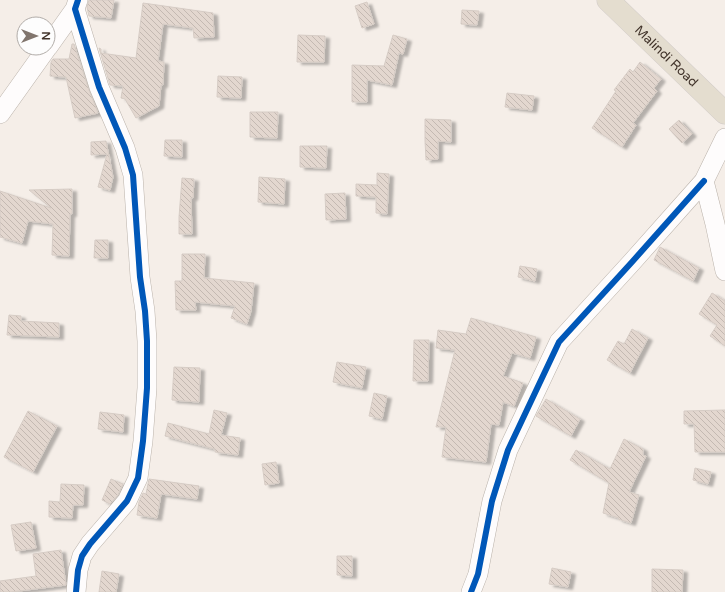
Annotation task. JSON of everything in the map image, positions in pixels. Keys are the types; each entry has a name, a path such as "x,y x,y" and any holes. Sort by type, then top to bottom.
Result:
{"highway":[{"name":"Malindi Road","path":"608,0 725,113"}],"street":[{"path":"56,35 76,5"},
{"path":"76,5 99,87 125,148 133,176 140,277 145,311 148,388 138,478 127,501 90,544 82,556 78,570 76,592"},
{"path":"0,114 42,56"},
{"path":"471,592 478,574 492,501 508,450 559,342 704,182 725,138"},
{"path":"704,182 725,271"}],"building":[{"path":"89,0 114,0 111,18 89,16 87,7"},
{"path":"367,2 374,24 362,28 355,6"},
{"path":"143,3 213,13 214,37 194,38 193,28 163,24 158,61 164,62 163,85 161,85 159,106 136,118 125,99 121,98 123,86 110,85 99,48 101,49 101,53 136,58"},
{"path":"462,10 479,11 477,25 461,24"},
{"path":"298,35 325,36 324,62 297,62"},
{"path":"393,35 407,39 403,54 399,53 392,85 367,80 367,102 352,102 352,65 384,66"},
{"path":"72,44 74,44 98,113 75,118 66,77 50,76 51,62 53,59 69,59"},
{"path":"640,62 661,79 654,88 657,91 633,123 636,125 622,147 592,128 616,91 614,90 630,69 633,72"},
{"path":"218,76 242,77 241,98 217,97"},
{"path":"507,93 534,96 532,110 505,107"},
{"path":"250,112 278,112 277,138 250,137"},
{"path":"425,119 451,120 451,142 438,141 438,159 426,160"},
{"path":"679,120 692,134 682,143 669,129"},
{"path":"165,140 182,140 182,157 164,156"},
{"path":"106,141 113,177 110,190 98,187 107,154 91,155 91,142"},
{"path":"300,146 327,146 326,168 300,167"},
{"path":"377,173 389,174 387,214 376,213 376,197 356,196 356,184 377,185"},
{"path":"259,177 285,179 284,204 258,202"},
{"path":"182,178 194,179 193,198 191,198 192,234 179,234"},
{"path":"72,189 69,256 52,255 53,224 28,221 22,243 0,237 0,191 51,208 29,190"},
{"path":"345,193 346,219 326,220 325,194"},
{"path":"95,240 108,240 108,258 94,258"},
{"path":"660,247 699,268 693,281 654,260"},
{"path":"182,254 205,254 204,278 254,283 251,311 247,324 231,318 235,306 195,302 196,310 176,310 175,281 182,281"},
{"path":"520,266 537,269 535,281 518,277"},
{"path":"712,293 725,301 725,346 710,336 717,325 699,314"},
{"path":"9,315 21,316 21,321 59,323 59,337 7,335"},
{"path":"471,318 536,337 530,358 512,353 503,376 523,383 514,406 503,402 499,425 491,424 486,462 442,457 446,427 436,427 455,350 436,348 438,330 466,334"},
{"path":"632,329 648,338 630,373 607,360 618,341 624,344"},
{"path":"414,340 429,340 428,381 413,381"},
{"path":"337,362 366,367 362,388 333,382"},
{"path":"174,367 200,368 199,402 172,400"},
{"path":"374,393 387,396 382,419 369,416"},
{"path":"546,399 580,419 571,436 536,416"},
{"path":"214,410 227,413 221,435 240,438 238,455 215,452 215,449 165,436 168,423 209,434"},
{"path":"725,410 725,452 695,452 694,424 684,424 684,411"},
{"path":"28,411 57,426 33,472 4,457"},
{"path":"100,412 124,415 123,432 98,429"},
{"path":"624,439 643,449 643,455 646,456 629,492 639,495 631,523 603,513 609,483 570,460 576,450 610,469"},
{"path":"276,462 279,483 265,485 262,464"},
{"path":"695,468 711,472 708,484 693,480"},
{"path":"111,479 123,484 118,495 110,504 102,500"},
{"path":"149,479 199,486 197,499 161,494 157,518 137,515 139,502 143,493 146,494"},
{"path":"61,484 84,485 83,505 73,505 72,518 49,517 49,501 60,502"},
{"path":"31,522 36,548 16,551 11,525"},
{"path":"61,550 66,585 0,592 0,581 36,576 33,554"},
{"path":"337,556 352,556 352,576 337,575"},
{"path":"552,568 571,572 568,587 549,584"},
{"path":"652,569 683,570 682,592 652,592"},
{"path":"102,571 119,574 116,592 99,592"}],"cycle path":[{"path":"76,592 78,570 82,556 90,544 127,501 138,478 143,441 147,388 147,341 145,311 140,277 133,175 125,148 99,87 75,9 78,0"},
{"path":"471,592 478,574 492,501 508,450 559,342 704,181"}]}
